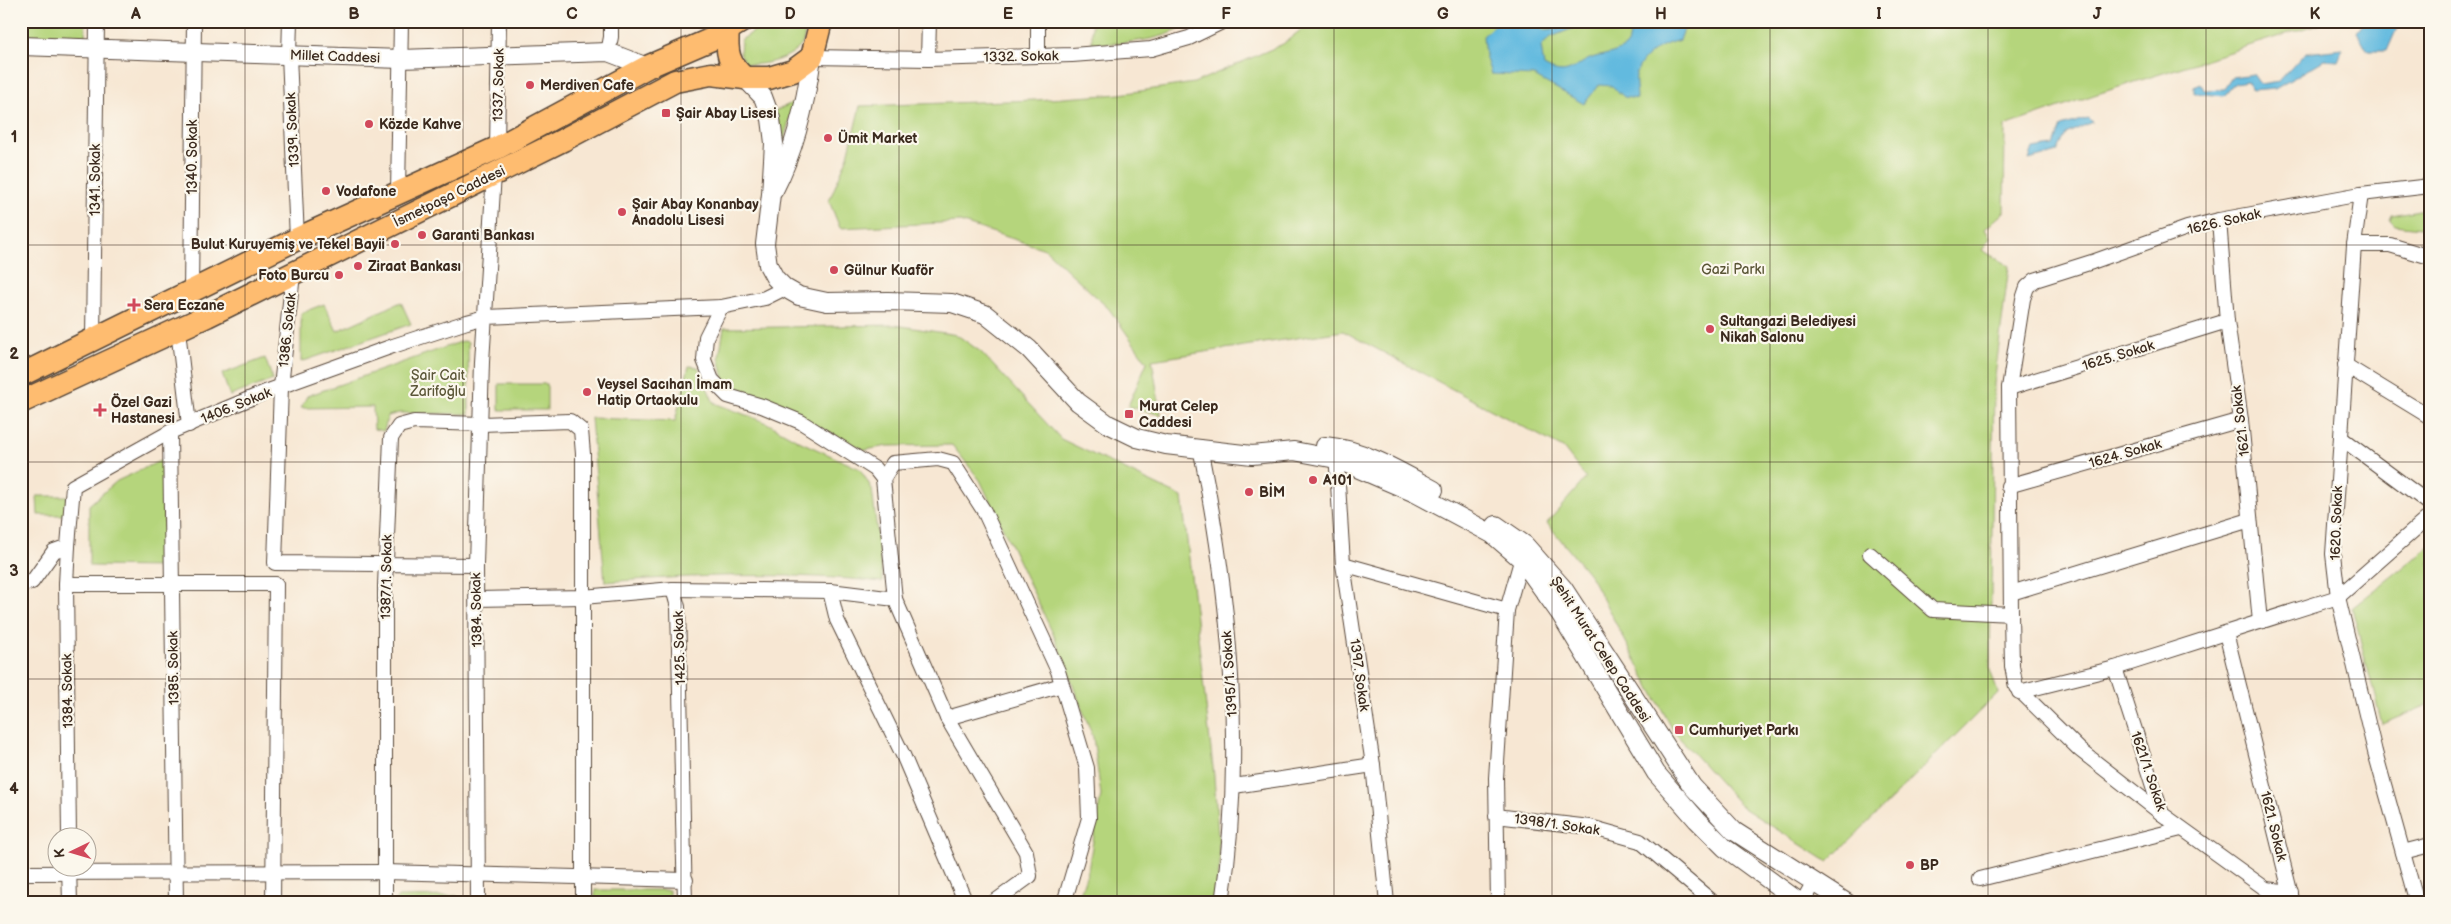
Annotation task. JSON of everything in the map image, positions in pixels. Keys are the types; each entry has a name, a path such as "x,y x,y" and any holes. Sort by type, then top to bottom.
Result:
{"main road":[{"path":"812,57 821,21"},
{"path":"724,28 729,62 745,78"},
{"name":"İsmetpaşa Caddesi","path":"21,375 297,239 497,148 647,67 724,28"},
{"name":"İsmetpaşa Caddesi","path":"21,402 178,330 293,274 675,81 710,74 745,78 769,78 793,71 812,57"}],"street":[{"name":"1341. Sokak","path":"93,338 97,21"},
{"name":"1340. Sokak","path":"191,292 194,21"},
{"name":"1339. Sokak","path":"290,21 289,55 297,239"},
{"path":"398,192 401,21"},
{"name":"1337. Sokak","path":"497,148 499,21"},
{"path":"608,52 612,37 612,21"},
{"path":"928,59 929,21"},
{"path":"1038,21 1038,56"},
{"name":"1332. Sokak","path":"812,57 928,59 1038,56 1151,49 1189,38 1224,21"},
{"name":"Millet Caddesi","path":"21,46 401,59 608,52 647,67"},
{"path":"772,194 786,168 804,102 812,57"},
{"path":"745,78 763,97 771,119 774,143 772,194"},
{"name":"1384. Sokak","path":"478,903 476,565 482,424 482,362 494,174"},
{"name":"1626. Sokak","path":"2010,388 2022,299 2026,287 2035,280 2187,228 2220,220 2361,194 2430,186"},
{"name":"Şehit Murat Celep Caddesi","path":"772,194 765,244 768,265 775,278 785,288 799,296 826,302 952,303 986,314 1029,349 1078,402 1108,424 1137,438 1166,445 1200,447 1286,442 1336,453 1402,472 1475,512 1523,552 1547,567 1572,600 1692,786 1734,831 1847,903"},
{"name":"1620. Sokak","path":"2361,194 2354,245 2333,554 2338,597 2373,744 2417,903"},
{"name":"1621. Sokak","path":"2220,220 2227,321 2241,420 2260,622"},
{"path":"2354,245 2390,245 2430,257"},
{"name":"1386. Sokak","path":"273,903 275,564 281,387 293,274"},
{"path":"486,317 721,307 765,298 785,288"},
{"path":"721,307 706,337 704,360 712,380 728,396 762,406 801,422 875,469 883,479 895,599 946,718 1017,835 1030,865 1030,876 993,903"},
{"name":"1406. Sokak","path":"68,546 74,486 170,432 281,387 393,346 486,317"},
{"name":"1625. Sokak","path":"2010,388 2227,321"},
{"path":"178,330 189,425"},
{"path":"2345,365 2430,417"},
{"path":"2010,388 2008,486 2012,666 2016,687 2080,750 2162,814"},
{"name":"1624. Sokak","path":"2008,486 2241,420"},
{"name":"1387/1. Sokak","path":"385,903 388,460 391,438 396,429 403,424 414,422 482,424 570,421 581,430 583,597"},
{"name":"1385. Sokak","path":"170,432 176,903"},
{"path":"2341,438 2430,504"},
{"name":"1395/1. Sokak","path":"1200,447 1212,508 1232,676 1234,786 1228,862 1222,903"},
{"name":"1397. Sokak","path":"1336,453 1343,564 1373,765 1387,903"},
{"path":"883,479 893,463 938,459 953,463 984,510 1018,582 1062,685 1087,768 1089,818 1064,903"},
{"path":"2019,692 2116,668 2338,597 2430,516"},
{"path":"2011,593 2250,520"},
{"path":"21,584 32,582 54,551 68,546"},
{"name":"1384. Sokak","path":"68,546 66,584 69,826"},
{"path":"1498,903 1496,778 1507,610 1523,552"},
{"name":"Şehit Murat Celep Caddesi","path":"1523,552 1656,772 1696,820 1725,848 1801,903"},
{"path":"1870,554 1933,610 2011,614"},
{"path":"275,564 476,565"},
{"path":"1343,564 1507,610"},
{"path":"66,584 276,584"},
{"path":"477,599 583,597 673,589 830,591 895,599"},
{"name":"1425. Sokak","path":"673,589 678,608 686,880 685,903"},
{"path":"830,591 837,620 903,755 966,903"},
{"path":"583,597 583,903"},
{"name":"1621. Sokak","path":"2226,633 2292,898"},
{"name":"1621/1. Sokak","path":"2116,668 2162,814 2266,889 2292,898"},
{"path":"946,718 1062,685"},
{"path":"1234,786 1373,765"},
{"name":"1398/1. Sokak","path":"1496,816 1590,827 1640,841 1714,903"},
{"path":"1980,879 2182,829"},
{"path":"2404,852 2430,845"},
{"path":"98,870 176,872 385,872 478,876 686,880"},
{"path":"21,873 48,871"},
{"path":"69,876 70,903"},
{"path":"1801,903 1813,883"}],"green space":[{"path":"21,21 86,21 85,36 21,35"},
{"path":"769,21 806,21 802,44 792,54 776,61 759,64 745,63 740,53 741,40"},
{"path":"1092,21 1194,21 1170,33 1145,40 1092,44"},
{"name":"Gazi Parkı","path":"1312,21 2327,21 2094,95 2005,126 2004,212 1985,229 1990,238 1982,250 2009,266 1994,384 1990,670 1998,693 1828,862 1742,807 1674,732 1591,577 1547,523 1586,478 1563,448 1343,331 1152,360 1161,415 1128,406 1147,362 1109,309 1045,249 960,222 840,228 829,201 848,156 860,106 1036,100 1120,94 1194,83 1283,44"},
{"path":"794,102 783,143 775,111"},
{"path":"2430,208 2430,229 2395,225 2390,220 2392,215"},
{"path":"401,302 411,324 301,362 301,313 324,304 337,331"},
{"path":"895,325 957,335 981,352 1061,439 1182,497 1214,776 1220,864 1214,903 1077,903 1088,870 1101,795 1093,737 1055,638 980,480 952,445 888,446 865,450 752,393 725,384 719,357 724,328"},
{"name":"Şair Cait Zarifoğlu","path":"463,341 468,342 469,414 399,413 388,416 384,431 374,429 373,407 301,408 307,396"},
{"path":"265,358 273,380 230,396 222,374"},
{"path":"689,366 698,367 714,403 765,422 801,442 860,469 872,489 883,582 813,577 744,576 605,582 591,418 675,421"},
{"path":"499,384 547,384 547,410 499,410"},
{"path":"164,459 164,567 89,566 89,505 117,481"},
{"path":"37,496 67,496 67,515 38,515"},
{"path":"2430,546 2430,704 2382,724 2352,608"},
{"path":"595,890 669,890 669,903 595,903"},
{"path":"457,896 464,903 394,903 398,897"}],"water":[{"path":"1505,21 1525,21 1544,30 1560,28 1572,21 1591,21 1551,37 1541,46 1544,66 1560,72 1571,69 1595,57 1616,52 1628,45 1630,34 1612,21 1685,21 1686,24 1680,40 1659,48 1642,62 1636,75 1637,99 1624,97 1612,86 1599,85 1584,104 1534,76 1491,74 1485,56 1483,36 1496,24"},
{"path":"2365,21 2400,21 2387,51 2368,51 2357,32"},
{"path":"2343,49 2338,61 2324,60 2275,89 2253,91 2247,81 2235,83 2224,96 2194,93 2194,87 2201,84 2204,90 2224,89 2232,77 2253,74 2260,84 2279,81 2305,53"},
{"path":"2088,118 2092,122 2066,134 2057,152 2029,160 2033,149 2054,146 2061,126"}],"place":[{"name":"Merdiven Cafe","path":"530,85"},
{"name":"Şair Abay Lisesi","path":"666,113"},
{"name":"Közde Kahve","path":"369,124"},
{"name":"Ümit Market","path":"828,138"},
{"name":"Vodafone","path":"326,191"},
{"name":"Şair Abay Konanbay Anadolu Lisesi","path":"622,212"},
{"name":"Garanti Bankası","path":"422,235"},
{"name":"Bulut Kuruyemiş ve Tekel Bayii","path":"395,244"},
{"name":"Ziraat Bankası","path":"358,266"},
{"name":"Gülnur Kuaför","path":"834,270"},
{"name":"Foto Burcu","path":"339,275"},
{"name":"Sera Eczane","path":"134,305"},
{"name":"Sultangazi Belediyesi Nikah Salonu","path":"1710,329"},
{"name":"Veysel Sacıhan İmam Hatip Ortaokulu","path":"587,392"},
{"name":"Özel Gazi Hastanesi","path":"100,410"},
{"name":"Murat Celep Caddesi","path":"1129,414"},
{"name":"A101","path":"1313,480"},
{"name":"BİM","path":"1249,492"},
{"name":"Cumhuriyet Parkı","path":"1679,730"},
{"name":"BP","path":"1910,865"}]}
